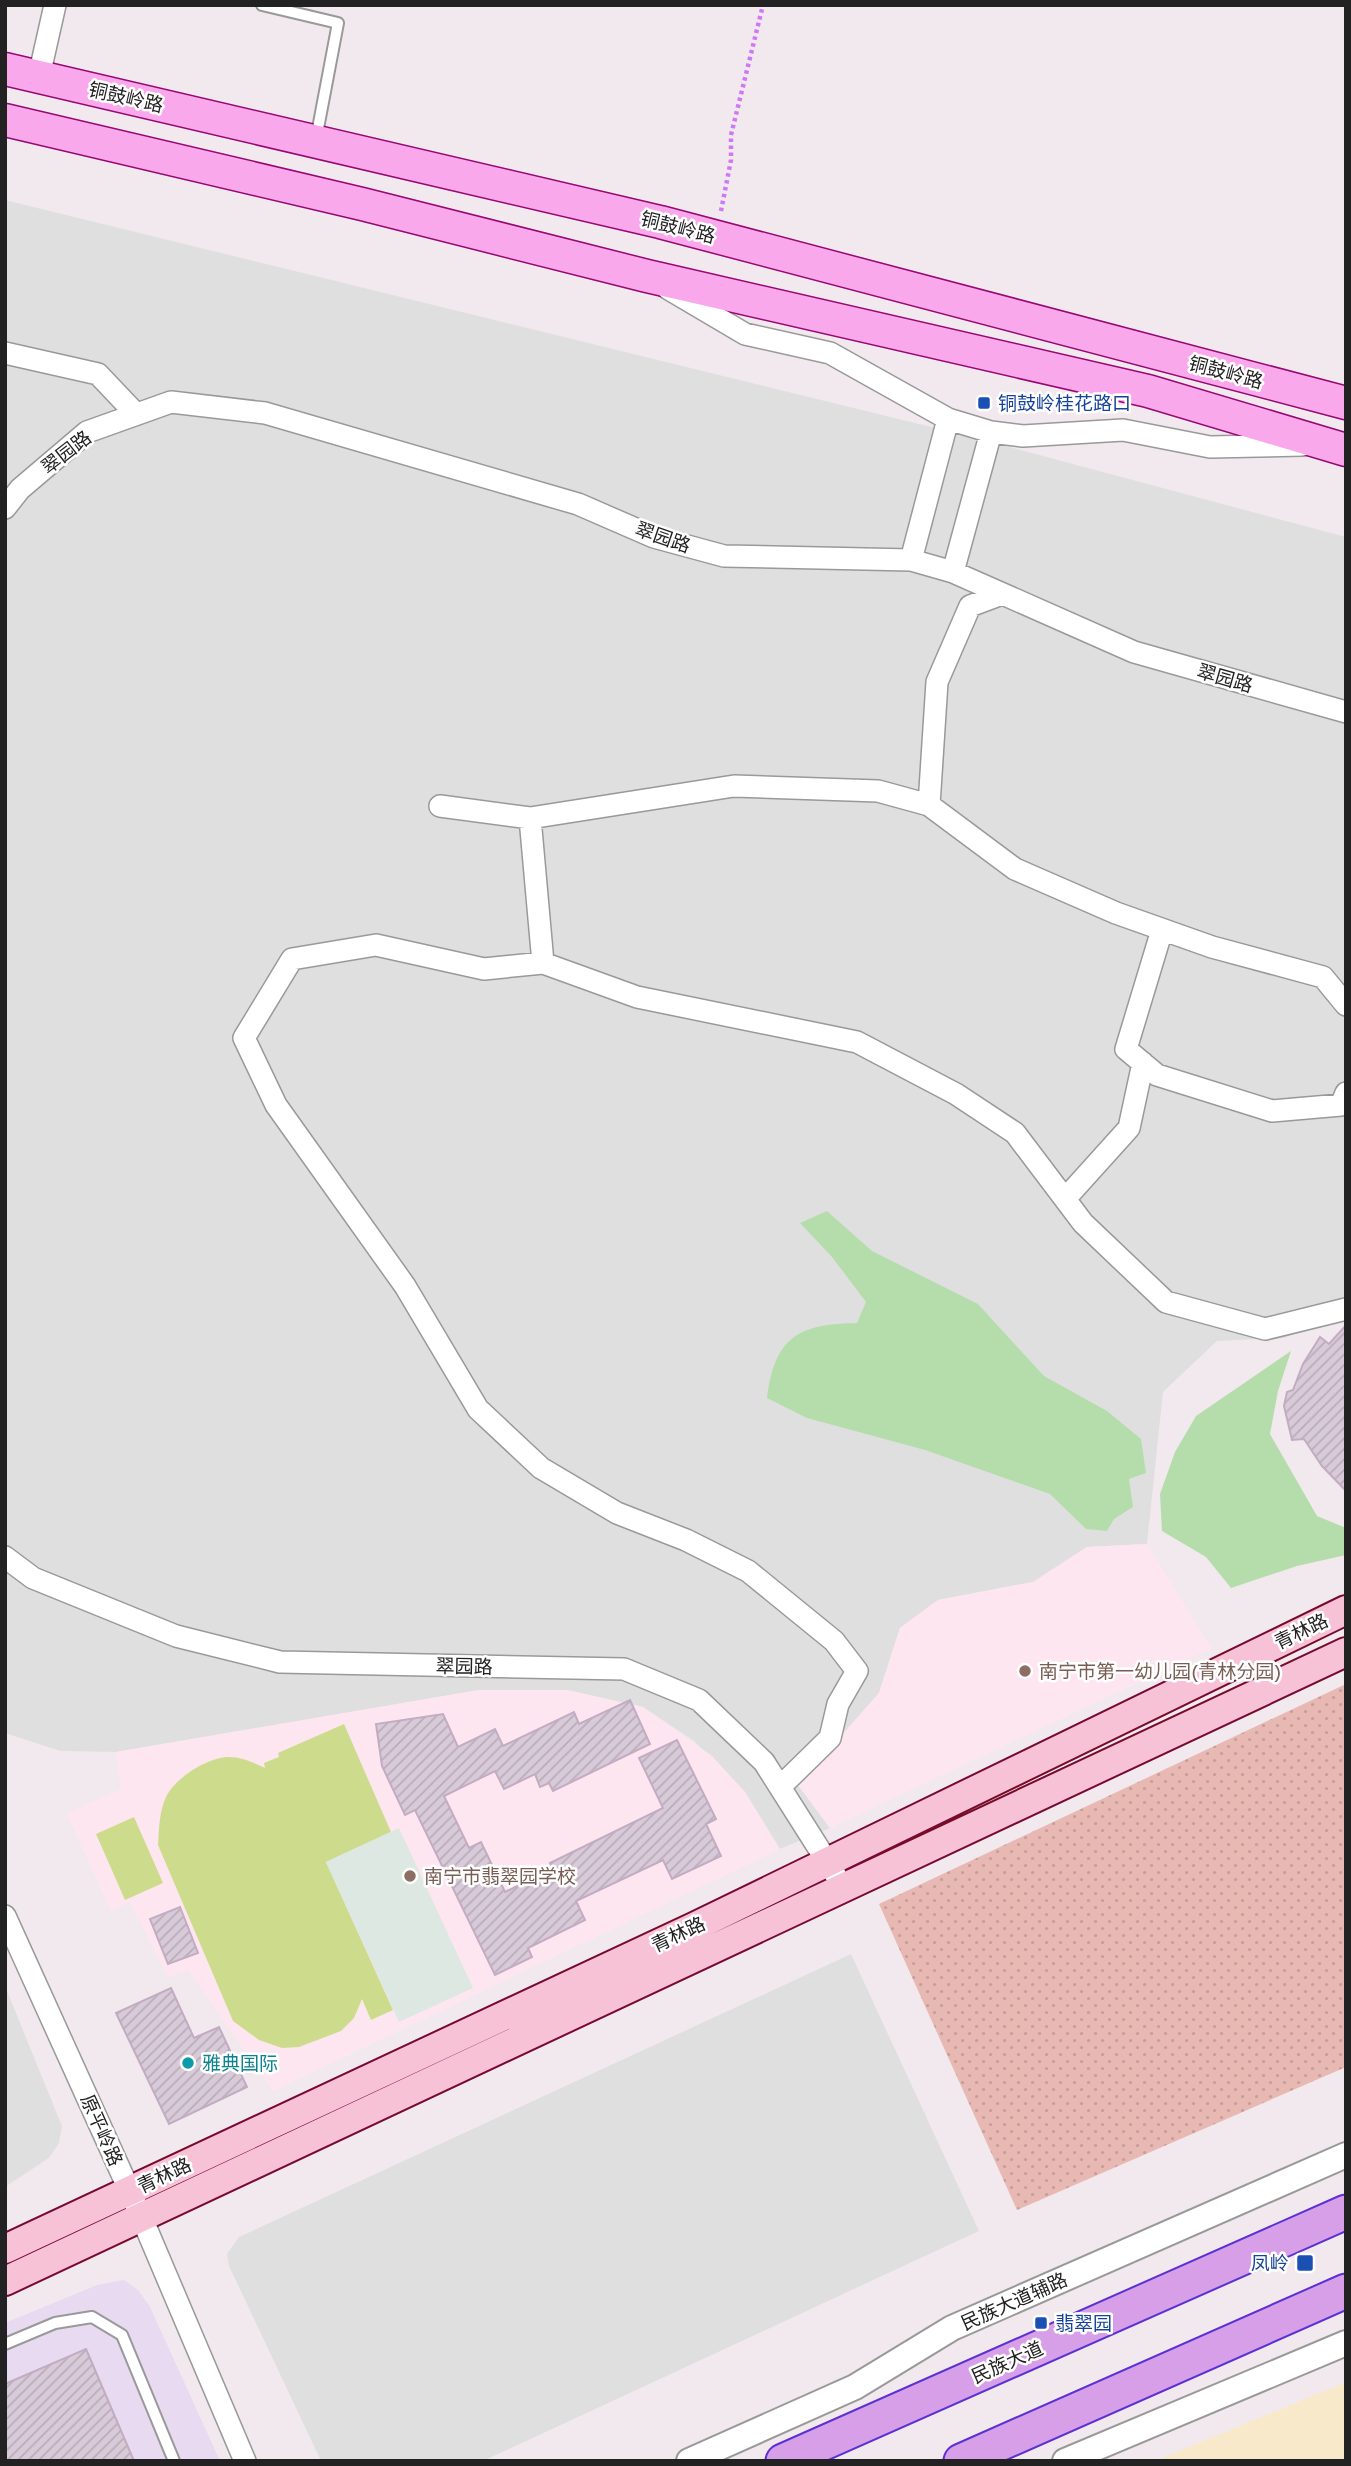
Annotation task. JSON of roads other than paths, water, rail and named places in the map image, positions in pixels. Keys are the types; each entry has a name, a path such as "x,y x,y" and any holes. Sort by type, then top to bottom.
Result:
{"highway":[{"name":"民族大道","path":"783,2461 1344,2212"},
{"path":"961,2461 1346,2291"}],"main road":[{"name":"铜鼓岭路","path":"5,68 717,236 1346,403"},
{"name":"铜鼓岭路","path":"5,120 648,276 1148,391 1336,447"},
{"path":"228,173 239,124"},
{"name":"青林路","path":"5,2281 135,2204 1346,1609"},
{"name":"青林路","path":"5,2249 135,2204 841,1889 1346,1652"}],"street":[{"path":"39,76 55,5"},
{"path":"648,276 745,334 830,353 948,419 991,432 1023,436 1123,430 1210,447 1336,447"},
{"path":"5,353 98,374 136,414"},
{"name":"翠园路","path":"5,508 20,489 87,432 171,402 265,412 578,504 654,537 724,556 911,560 953,572 1134,653 1346,712"},
{"path":"911,560 948,419"},
{"path":"953,572 991,432"},
{"path":"929,805 937,682 970,606 1002,594"},
{"path":"440,806 530,818 734,786 878,791 929,805 1014,869 1116,914 1212,947 1323,977 1346,1005"},
{"path":"530,818 542,963"},
{"path":"1162,930 1126,1049 1157,1075 1272,1111 1341,1105 1346,1093"},
{"path":"780,1787 830,1738 838,1704 857,1671 834,1641 748,1571 686,1540 617,1513 541,1468 478,1409 405,1286 276,1105 244,1038 292,959 376,945 484,969 542,963 636,997 857,1042 956,1094 1014,1133 1083,1223 1166,1303 1265,1329 1346,1309"},
{"path":"1065,1199 1129,1128 1143,1063"},
{"name":"翠园路","path":"5,1557 33,1578 176,1636 280,1662 624,1669 699,1700 764,1762 829,1861 841,1889"},
{"name":"原平岭路","path":"5,1916 135,2204 245,2461"},
{"name":"民族大道辅路","path":"689,2461 855,2387 952,2328 1346,2155"},
{"path":"1065,2461 1346,2343"}],"lane":[{"path":"262,5 338,23 316,142"},
{"path":"5,2344 55,2323 92,2317 122,2334 174,2461"}],"place":[{"name":"铜鼓岭桂花路口","path":"984,403"},
{"name":"南宁市第一幼儿园(青林分园)","path":"1025,1671"},
{"name":"南宁市翡翠园学校","path":"410,1876"},
{"name":"雅典国际","path":"188,2063"},
{"name":"凤岭","path":"1305,2263"},
{"name":"翡翠园","path":"1041,2323"}]}
